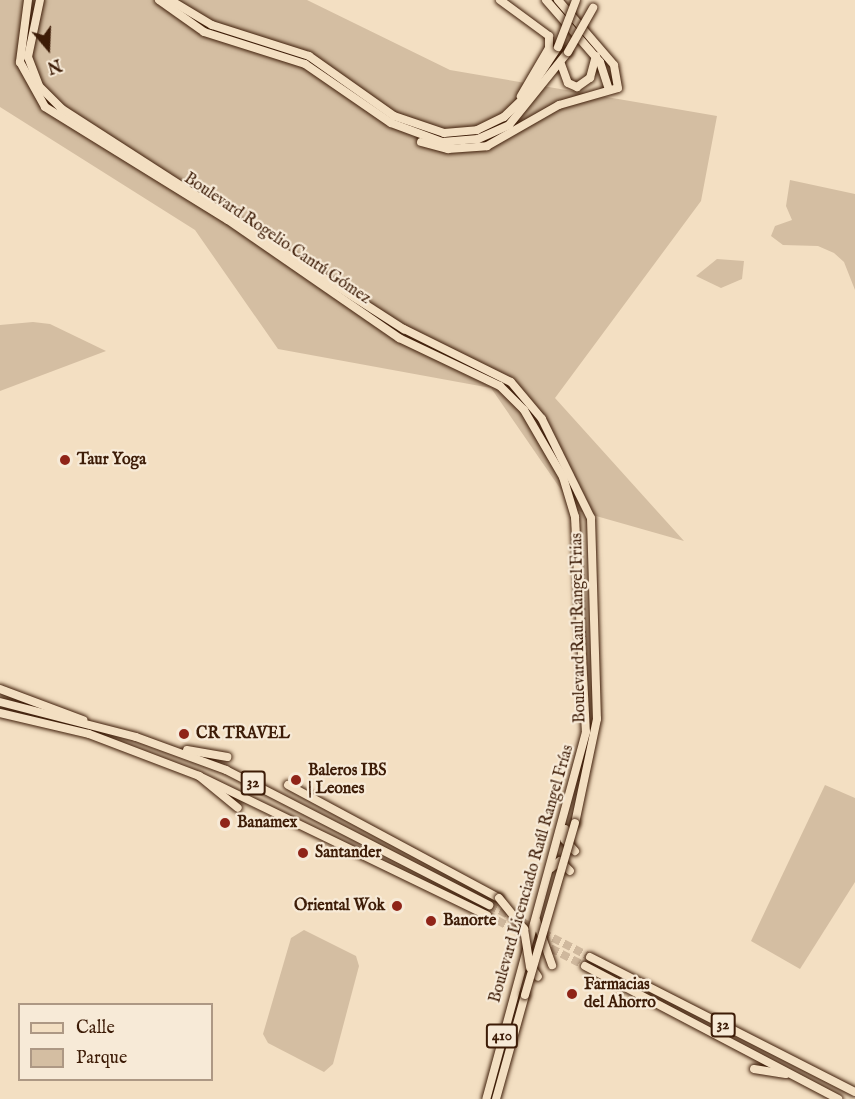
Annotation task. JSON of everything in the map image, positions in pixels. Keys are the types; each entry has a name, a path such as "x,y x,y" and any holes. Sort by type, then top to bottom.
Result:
{"main road":[{"name":"Boulevard Rogelio Cantú Gómez","path":"28,0 20,62 33,91 51,111 228,220 399,338 500,386 524,410 563,477"},
{"name":"Boulevard Rogelio Cantú Gómez","path":"40,0 28,57 39,86 62,109 404,329 511,382 530,400 573,471"},
{"path":"159,0 204,32 305,64 391,123 442,142 495,133 522,115 561,64 594,4"},
{"path":"171,0 212,25 309,56 416,127 444,133 477,130 518,106 558,48 576,0"},
{"path":"500,0 540,25 550,42 518,106"},
{"path":"546,0 596,56 609,89"},
{"path":"391,123 400,134 430,146 469,150 508,138 559,105 618,88 617,70 558,0"},
{"path":"561,64 568,82 577,87 591,78 596,56"},
{"name":"Boulevard Raul Rangel Frias","path":"573,471 591,518 597,719 575,823"},
{"name":"Boulevard Licenciado Raúl Rangel Frías","path":"486,1099 524,953 569,801 586,725 575,517 563,477"},
{"path":"0,689 60,708 86,723"},
{"name":"32","path":"0,702 86,723 174,749 258,785 489,905"},
{"name":"32","path":"0,713 69,729 199,776 487,915"},
{"path":"0,719 69,729"},
{"path":"174,749 228,757"},
{"path":"199,776 238,808"},
{"path":"288,785 499,898 528,941 525,995"},
{"path":"569,801 564,837 575,851"},
{"name":"Boulevard Licenciado Raúl Rangel Frías","path":"496,1099 575,823"},
{"path":"550,868 560,861 570,871"},
{"path":"536,916 538,935 552,966"},
{"name":"32","path":"590,957 855,1092"},
{"path":"519,974 528,965 538,977"},
{"name":"32","path":"585,966 838,1099"},
{"path":"754,1069 793,1075"}],"green space":[{"path":"0,0 307,0 450,70 717,116 701,201 555,398 684,541 575,510 491,388 278,349 195,230 0,107"},
{"path":"790,180 855,194 855,290 844,262 834,253 818,246 783,245 771,236 775,226 792,220 786,206"},
{"path":"717,259 744,261 742,279 721,288 696,276"},
{"path":"33,322 50,324 106,351 0,391 0,325"},
{"path":"825,785 855,798 855,882 800,969 751,941"},
{"path":"304,930 356,956 359,966 333,1064 324,1072 268,1043 263,1034 291,938"}],"tunnel":[{"path":"489,905 590,957"},
{"path":"487,915 585,966"}],"place":[{"name":"Taur Yoga","path":"65,460"},
{"name":"CR TRAVEL","path":"184,734"},
{"name":"Baleros IBS | Leones","path":"296,780"},
{"name":"Banamex","path":"225,823"},
{"name":"Santander","path":"303,853"},
{"name":"Oriental Wok","path":"397,906"},
{"name":"Banorte","path":"431,921"},
{"name":"Farmacias del Ahorro","path":"572,994"}]}
